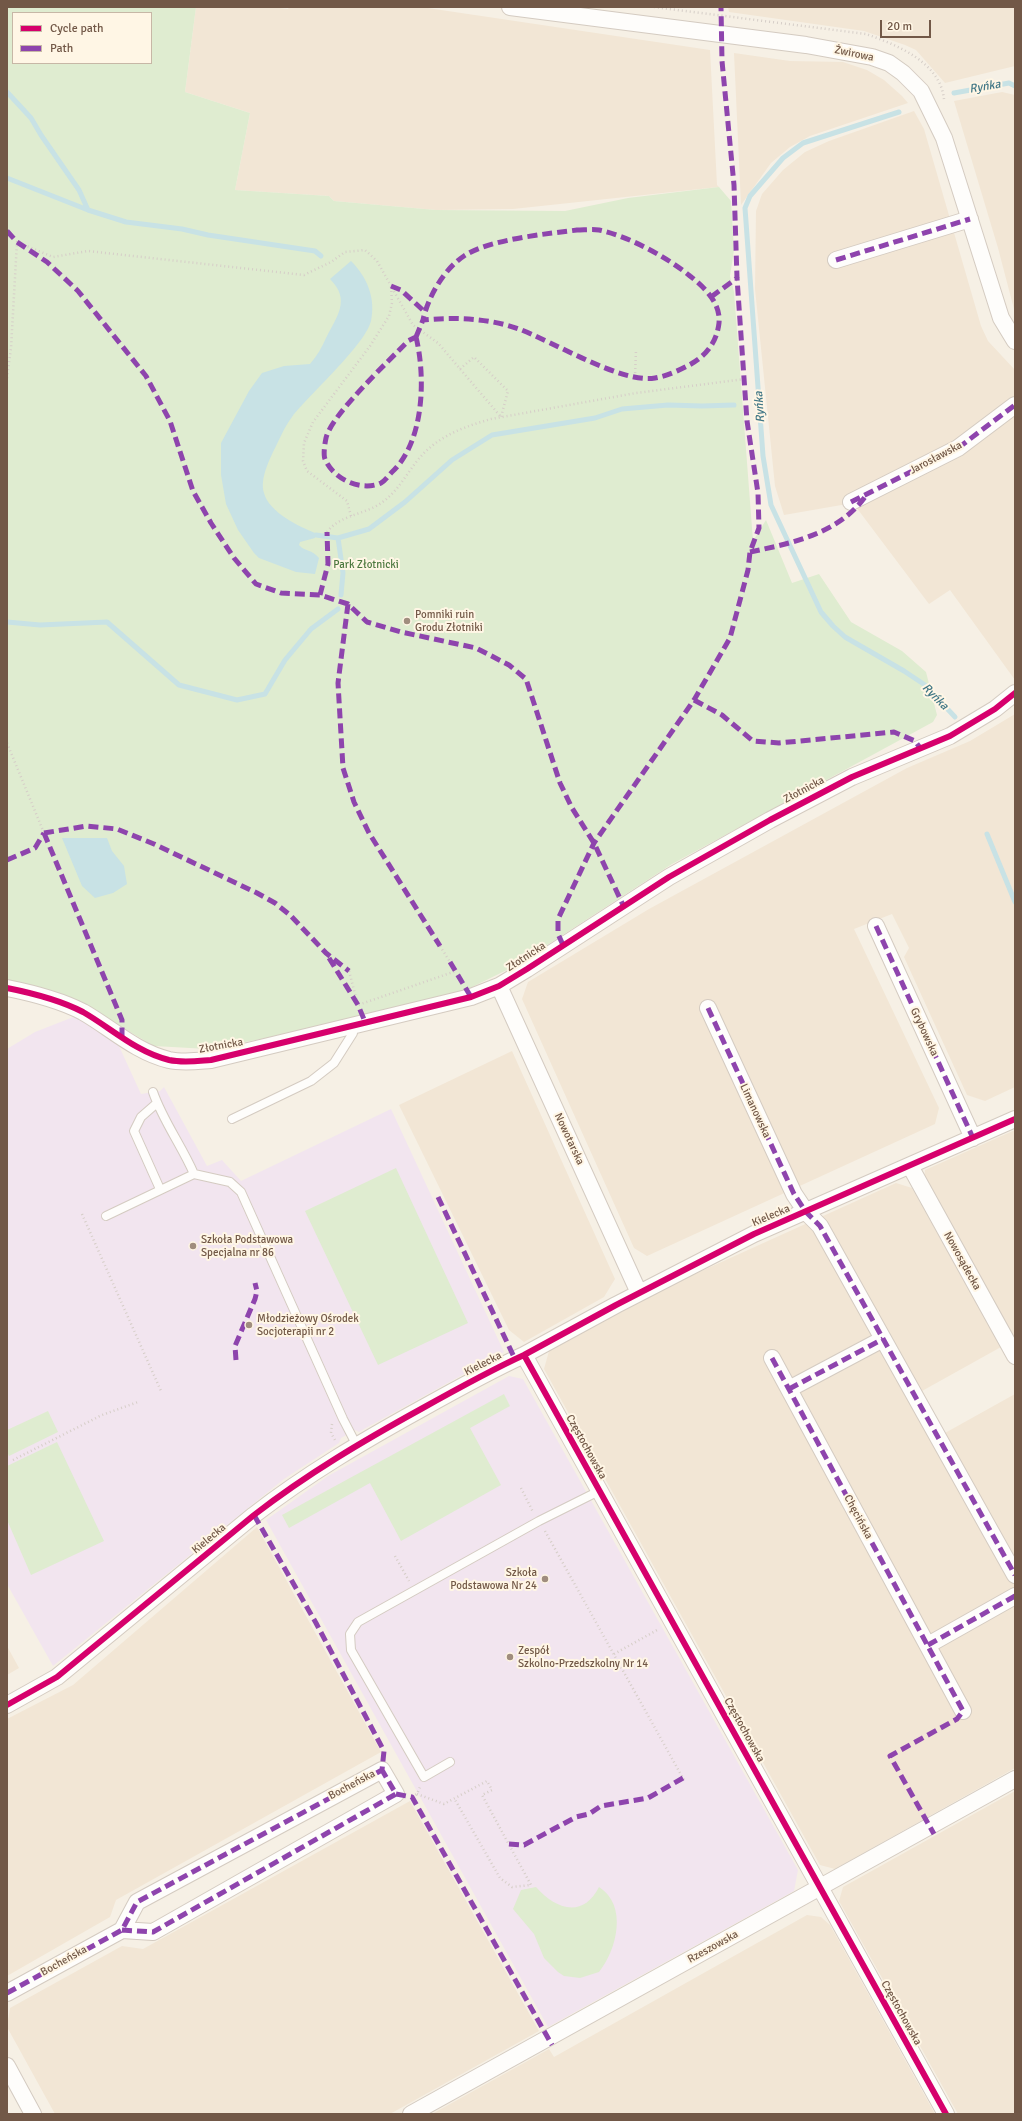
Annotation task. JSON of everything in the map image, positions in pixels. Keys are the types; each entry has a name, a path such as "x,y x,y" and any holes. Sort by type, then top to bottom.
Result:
{"street":[{"name":"Żwirowa","path":"510,7 806,45 872,57 889,63 903,73 922,92 935,116 944,138 1001,318 1015,341"},
{"path":"836,260 970,219"},
{"name":"Jarosławska","path":"851,502 958,448 1015,405"},
{"name":"Złotnicka","path":"7,988 27,992 82,1012 122,1038 169,1060 211,1060 471,997 499,986 669,877 823,791 950,736 995,709 1015,693"},
{"name":"Grybowska","path":"876,926 973,1138"},
{"name":"Nowotarska","path":"499,986 639,1293"},
{"name":"Limanowska","path":"708,1008 794,1194 806,1212"},
{"name":"Kielecka","path":"7,1705 57,1677 266,1505 356,1444 740,1240 1015,1119"},
{"name":"Nowosądecka","path":"910,1166 1015,1356"},
{"path":"806,1212 820,1226 1015,1575"},
{"path":"789,1389 882,1339"},
{"name":"Częstochowska","path":"524,1355 946,2114"},
{"name":"Chęcińska","path":"772,1358 963,1711"},
{"path":"928,1645 1015,1596"},
{"name":"Bocheńska","path":"7,1993 122,1930 153,1932 396,1794 382,1770 137,1902 122,1930"},
{"name":"Rzeszowska","path":"411,2114 821,1888 1015,1779"},
{"path":"7,2066 33,2114"}],"lane":[{"path":"232,1119 311,1081 334,1063 353,1033 352,1027"},
{"path":"153,1092 157,1103 186,1154 194,1174"},
{"path":"157,1103 141,1117 134,1131 160,1189"},
{"path":"106,1216 194,1174 230,1182 240,1192 343,1419 356,1444"},
{"path":"450,1762 424,1777 351,1650 350,1634 358,1622 538,1521 599,1491"}],"path":[{"path":"654,7 866,34 897,45 920,60 943,87 945,106"},
{"path":"7,378 11,348 17,242 53,257 88,251 304,276 331,262 345,252 365,250 377,261 413,325 438,343 501,417"},
{"path":"351,516 347,501 307,471 303,461 304,443 313,422 370,346 389,316 392,303 392,286"},
{"path":"635,377 636,350"},
{"path":"460,369 474,357 508,391 501,417"},
{"path":"327,532 332,525 378,505 410,473 423,454 442,438 470,425 501,417 636,393 745,379"},
{"path":"7,743 44,833"},
{"path":"440,946 450,962"},
{"path":"349,971 358,1005 456,971"},
{"path":"82,1214 161,1391"},
{"path":"13,1460 102,1415 138,1402"},
{"path":"333,1420 331,1433 337,1444"},
{"path":"521,1488 538,1521 684,1780"},
{"path":"395,1556 414,1590"},
{"path":"614,1654 664,1627"},
{"path":"412,1797 417,1794 444,1804 454,1798 486,1781 492,1790 482,1795 531,1885 512,1887 500,1878 454,1798"}],"shaded area":[{"path":"196,7 271,7 288,9 289,7 421,7 710,50 717,185 719,187 513,209 436,210 334,201 329,196 235,190 250,113 185,92"},
{"path":"728,7 1015,7 1015,66 945,83 916,50 905,45 864,31 729,12"},
{"path":"734,53 790,61 843,62 867,70 884,80 908,103 810,136 790,147 771,163 741,205"},
{"path":"1002,92 1015,95 1015,313 998,248 954,101"},
{"path":"914,111 924,129 981,326 988,341 1015,370 1015,680 950,590 929,604 853,503 784,515 775,486 755,289 756,211 762,194 783,170 805,152 829,141"},
{"path":"1015,714 1015,1087 985,1101 967,1095 904,957 909,948 892,914 854,929 939,1108 935,1124 647,1256 634,1248 522,999 528,982 649,909 907,768 970,741"},
{"name":"Młodzieżowy Ośrodek Socjoterapii nr 2","path":"76,1016 118,1044 141,1094 160,1091 164,1087 207,1166 222,1160 241,1181 391,1109 504,1352 359,1432 355,1430 341,1438 339,1443 284,1479 53,1666 7,1584 7,1049 35,1032"},
{"path":"512,1051 615,1279 604,1297 524,1342 509,1330 399,1105"},
{"path":"1015,1130 1015,1345 924,1181 925,1170"},
{"path":"896,1183 912,1188 1001,1347 922,1391 945,1433 1015,1394 1015,1768 835,1869 820,1865 544,1369 549,1351 664,1288"},
{"name":"Zespół Szkolno-Przedszkolny Nr 14","path":"509,1376 523,1379 798,1870 794,1891 548,2027 266,1520 328,1476"},
{"path":"257,1527 381,1752 116,1900 110,1917 7,1976 7,1719 73,1685"},
{"path":"7,1646 19,1668 7,1675"},
{"path":"1015,1791 1015,2114 958,2114 839,1901 843,1887"},
{"path":"410,1801 539,2031 390,2114 55,2114 7,2027 10,2008 122,1946 143,1949"},
{"path":"807,1915 821,1917 830,1925 935,2114 432,2114 549,2049 554,2057"}],"green space":[{"name":"Park Złotnicki","path":"7,7 196,7 185,92 250,113 235,190 329,196 334,201 436,210 565,211 628,198 719,187 731,201 734,250 730,276 734,292 753,541 766,520 792,583 819,574 851,622 902,651 926,672 937,715 933,722 672,864 515,966 464,991 288,1034 208,1049 154,1046 82,1004 48,991 7,980"},
{"path":"396,1168 468,1323 378,1365 305,1211"},
{"path":"504,1394 510,1406 470,1428 501,1485 401,1541 370,1483 289,1528 282,1515"},
{"path":"48,1411 58,1432 9,1456 7,1452 7,1430"},
{"path":"57,1442 104,1541 31,1575 7,1520 7,1466"},
{"path":"536,1887 552,1901 569,1907 577,1907 585,1904 599,1887 608,1895 614,1905 617,1928 611,1952 599,1972 580,1978 564,1976 544,1958 534,1934 513,1909 521,1890"}],"water":[{"path":"351,261 366,281 371,296 371,321 367,331 359,343 336,370 289,421 271,456 264,477 264,493 272,506 285,518 315,533 315,538 300,542 299,545 314,553 319,558 315,574 296,572 259,558 238,530 226,504 221,475 221,443 249,391 262,373 284,366 310,364 315,358 338,315 340,308 340,294 330,279"},
{"path":"62,838 107,838 112,851 124,866 127,884 113,893 95,898 82,886"}],"waterway":[{"name":"Ryńka","path":"954,93 1009,83 1015,86"},
{"path":"7,92 31,118 79,190 88,210 126,222 182,229 208,235 315,251 321,256"},
{"name":"Ryńka","path":"899,112 803,143 783,158 750,196 745,208 763,456 771,505 821,612 845,637 904,671 925,685 955,717"},
{"path":"7,178 88,210"},
{"path":"316,535 338,538 369,529 405,502 452,460 492,435 595,418 622,409 668,405 734,405"},
{"path":"338,538 343,573 341,595"},
{"path":"7,622 40,625 107,622 179,685 237,700 265,694 285,660 311,629 338,609"},
{"name":"Ryńka","path":"987,834 1015,902"}],"marked path":[{"path":"563,945 558,934 558,919 594,843 694,700 730,638 748,570 750,552 759,528 758,493 747,421 737,278 734,185 722,61 721,7"},
{"path":"836,260 970,219"},
{"path":"577,230 599,230 634,242 647,248 681,269 701,285 714,302 719,316 716,336 706,352 691,364 664,376 655,378 641,378 624,375 606,368 507,325 471,319 423,320 425,311 438,284 450,268 464,256 475,250 503,241 577,230"},
{"path":"7,231 17,242 47,262 78,291 146,376 170,421 193,491 211,523 234,558 256,584 281,593 320,595 348,604 367,622 401,632 476,648 509,665 526,679 560,783 572,808 594,843 623,905"},
{"path":"711,297 737,278"},
{"path":"391,286 401,290 425,312"},
{"path":"416,337 423,320"},
{"path":"416,337 421,371 421,390 420,409 411,444 403,459 381,483 365,486 348,482 334,472 324,457 326,438 330,428 349,402 362,388 408,341 416,337"},
{"path":"851,502 958,448 1015,405"},
{"path":"750,552 783,545 830,527 844,518 867,494"},
{"path":"320,595 328,564 327,532"},
{"path":"348,604 338,683 343,768 354,802 369,833 440,946"},
{"path":"694,700 722,715 753,741 779,743 894,732 915,741 921,749"},
{"path":"44,833 87,826 117,829 154,844 275,903 290,915 326,953 349,971"},
{"path":"44,833 122,1020 122,1038"},
{"path":"7,860 35,848 44,833"},
{"path":"876,926 973,1138"},
{"path":"329,958 358,1005 366,1024"},
{"path":"450,962 471,997"},
{"path":"708,1008 794,1194 806,1212 820,1226 1015,1575"},
{"path":"438,1197 515,1359"},
{"path":"236,1360 235,1346 255,1299 257,1291 255,1283"},
{"path":"789,1389 883,1339"},
{"path":"772,1358 963,1711 957,1719 890,1756 934,1834"},
{"path":"254,1515 316,1623 384,1751 382,1770"},
{"path":"928,1645 1015,1596"},
{"path":"122,1930 153,1932 396,1794 382,1770"},
{"path":"7,1993 122,1930 137,1902 382,1770"},
{"path":"509,1844 524,1845 576,1817 589,1814 601,1806 648,1798 683,1778"},
{"path":"396,1794 412,1797 552,2045"}],"cycle path":[{"path":"7,988 65,1004 83,1012 135,1046 169,1060 185,1062 211,1060 471,997 499,986 669,877 770,820 852,777 950,736 995,709 1015,693"},
{"path":"7,1705 57,1677 274,1500 315,1472 378,1433 472,1381 754,1234 1015,1119"},
{"path":"524,1355 946,2114"}],"place":[{"name":"Pomniki ruin Grodu Złotniki","path":"407,621"},
{"name":"Szkoła Podstawowa Specjalna nr 86","path":"193,1246"},
{"name":"Młodzieżowy Ośrodek Socjoterapii nr 2","path":"249,1325"},
{"name":"Szkoła Podstawowa Nr 24","path":"545,1579"},
{"name":"Zespół Szkolno-Przedszkolny Nr 14","path":"510,1657"}]}
